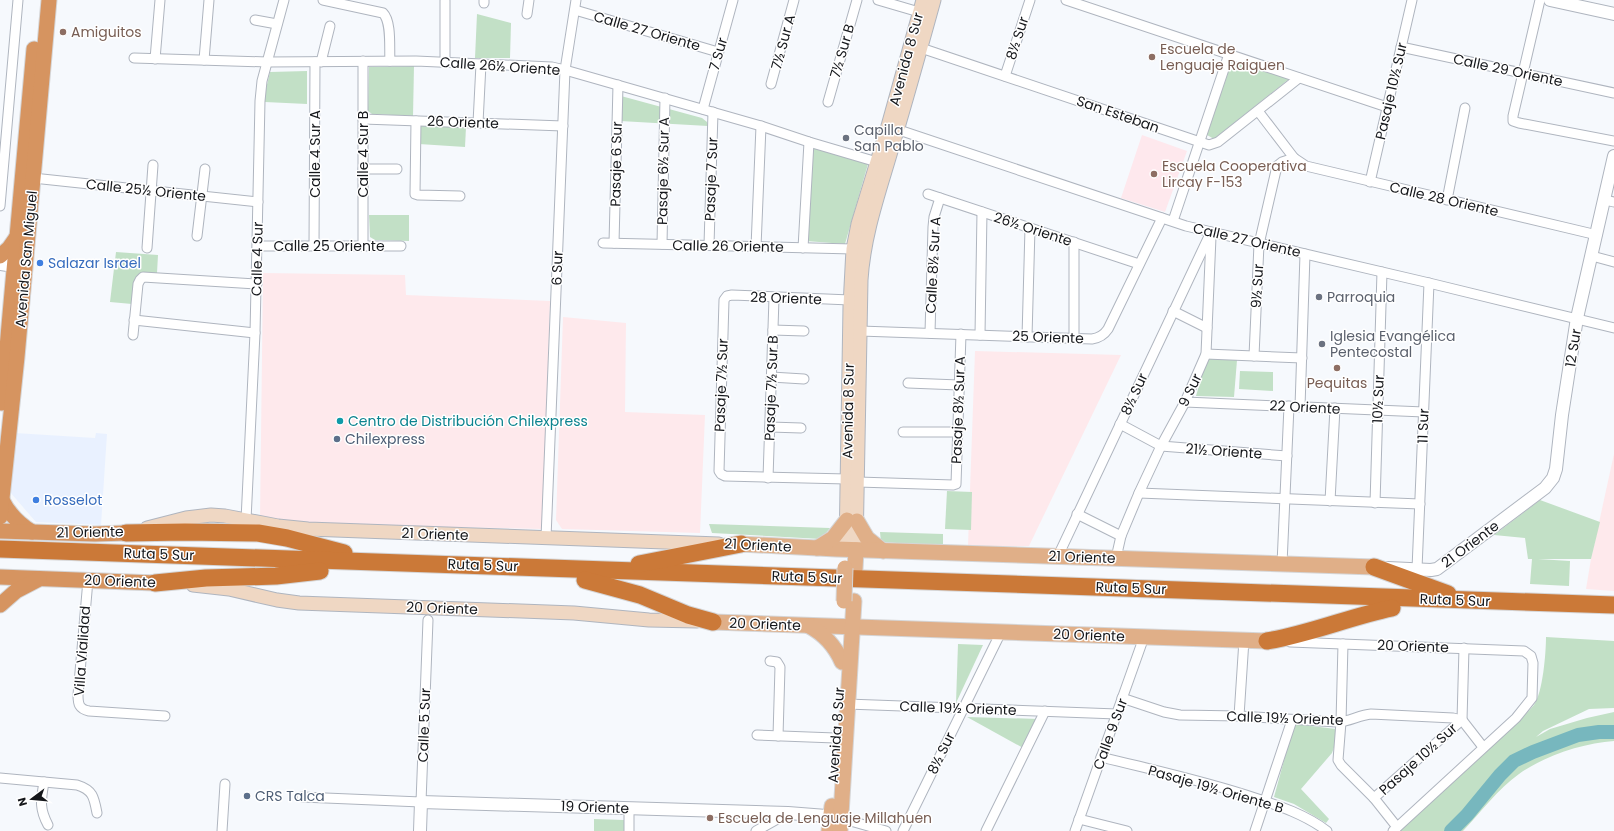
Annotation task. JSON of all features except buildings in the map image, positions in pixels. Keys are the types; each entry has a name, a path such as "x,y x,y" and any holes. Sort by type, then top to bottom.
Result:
{"highway":[{"name":"Avenida San Miguel","path":"0,517 38,0"},
{"name":"Avenida San Miguel","path":"21,243 33,178 49,0"},
{"path":"0,256 10,248 21,243 22,256 7,265 18,286"},
{"path":"0,272 18,286"},
{"name":"Avenida San Miguel","path":"0,424 18,286"},
{"path":"2,500 15,519 33,532"},
{"name":"21 Oriente","path":"0,530 100,534 126,533"},
{"path":"126,533 185,532 268,534 383,562"},
{"path":"600,570 647,563 741,544"},
{"name":"Ruta 5 Sur","path":"0,549 1614,605"},
{"name":"Ruta 5 Sur","path":"0,560 1614,616"},
{"path":"1374,567 1440,592 1471,600"},
{"path":"155,583 206,578 291,575 320,571"},
{"name":"20 Oriente","path":"0,577 155,583"},
{"path":"0,605 16,591 41,578"},
{"path":"585,580 640,595 688,615 713,622"},
{"path":"1267,641 1304,634 1355,617 1392,608"}],"main road":[{"name":"Avenida 8 Sur","path":"829,831 837,821 847,704 852,521 850,300 853,249 858,224 877,162 893,128 921,48 934,0"},
{"name":"Avenida 8 Sur","path":"852,481 860,331 861,280 866,240 921,6"},
{"name":"21 Oriente","path":"126,533 186,518 225,516 278,526 308,529 741,544 851,550 1374,567"},
{"path":"817,548 833,538 852,521 867,538 883,551"},
{"name":"20 Oriente","path":"155,583 222,588 277,600 299,603 574,613 649,620 1267,641"},
{"path":"809,626 826,637 834,646 842,662"},
{"name":"Avenida 8 Sur","path":"837,821 835,738 842,662 848,627"}],"street":[{"path":"0,206 4,121 18,0"},
{"path":"155,59 160,0"},
{"path":"204,60 209,0"},
{"name":"Calle 4 Sur","path":"246,520 257,284 260,101 262,81 284,0"},
{"path":"323,0 384,14 387,18 389,26 390,61"},
{"path":"527,14 529,0"},
{"name":"6 Sur","path":"546,538 565,70 576,0"},
{"name":"7 Sur","path":"702,109 733,0"},
{"name":"7½ Sur A","path":"771,84 794,0"},
{"name":"7½ Sur B","path":"828,102 857,0"},
{"path":"878,0 921,6"},
{"name":"8½ Sur","path":"1005,76 1030,0"},
{"path":"1066,0 1387,107"},
{"name":"Pasaje 10½ Sur","path":"1370,182 1412,0"},
{"path":"1540,0 1513,121 1614,141"},
{"path":"1550,0 1614,14"},
{"path":"444,62 445,1"},
{"name":"Calle 27 Oriente","path":"575,10 718,52"},
{"path":"255,20 277,24"},
{"name":"Calle 4 Sur A","path":"314,246 318,62 330,26"},
{"name":"Calle 29 Oriente","path":"1401,47 1614,93"},
{"name":"San Esteban","path":"921,48 1209,145 1218,142 1299,78"},
{"path":"1173,221 1228,54"},
{"name":"Calle 26½ Oriente","path":"134,58 267,62 444,62 552,68 565,70 665,98 877,162"},
{"name":"Calle 4 Sur B","path":"363,61 363,246"},
{"path":"478,123 480,64"},
{"name":"Pasaje 6 Sur","path":"614,243 618,85"},
{"name":"Pasaje 6½ Sur A","path":"662,244 665,98"},
{"path":"1447,200 1465,108"},
{"path":"1258,111 1294,158"},
{"name":"Pasaje 7 Sur","path":"709,246 713,112"},
{"name":"26 Oriente","path":"363,119 563,126"},
{"path":"416,121 415,194 460,196"},
{"path":"756,247 761,126"},
{"name":"Calle 27 Oriente","path":"893,128 1162,218 1211,232 1578,318 1614,328"},
{"path":"803,248 808,142"},
{"name":"12 Sur","path":"1503,519 1545,488 1551,482 1555,474 1578,318 1597,235 1610,201 1614,156"},
{"name":"Calle 28 Oriente","path":"1294,158 1306,166 1597,235"},
{"name":"9½ Sur","path":"1254,356 1259,244 1277,166 1282,162 1294,158"},
{"path":"147,248 153,165"},
{"path":"197,236 205,169"},
{"path":"363,169 397,169"},
{"name":"Calle 25½ Oriente","path":"33,178 258,202"},
{"name":"26½ Oriente","path":"928,194 1139,264"},
{"name":"Calle 8½ Sur A","path":"930,333 933,227 940,198"},
{"path":"980,335 982,212"},
{"name":"25 Oriente","path":"860,331 1074,338 1095,338 1101,336 1106,332 1162,218"},
{"path":"1027,336 1030,228"},
{"name":"8½ Sur","path":"1058,556 1211,232"},
{"name":"9 Sur","path":"1116,558 1121,536 1139,493 1161,446 1185,402 1206,354 1211,232"},
{"path":"1074,242 1074,338"},
{"name":"Calle 26 Oriente","path":"603,243 853,249"},
{"name":"Calle 25 Oriente","path":"258,246 401,246"},
{"path":"1300,407 1305,254"},
{"path":"1592,256 1614,262"},
{"name":"10½ Sur","path":"1375,503 1382,272"},
{"path":"133,335 138,284 141,278 148,277 257,284"},
{"name":"11 Sur","path":"1417,569 1429,283"},
{"name":"28 Oriente","path":"724,300 727,296 732,295 774,298 850,300"},
{"name":"Pasaje 7½ Sur B","path":"768,478 774,298"},
{"name":"Pasaje 7½ Sur","path":"724,300 718,471 725,476 768,478"},
{"path":"1173,311 1207,328"},
{"path":"134,320 255,334"},
{"path":"773,330 804,331"},
{"name":"Pasaje 8½ Sur A","path":"852,481 955,485 960,334"},
{"path":"1206,354 1302,358"},
{"path":"771,377 804,379"},
{"path":"908,383 959,385"},
{"name":"22 Oriente","path":"1185,402 1424,412"},
{"path":"1282,564 1289,406"},
{"path":"1330,501 1335,408"},
{"path":"1120,424 1161,446"},
{"path":"770,427 801,428"},
{"path":"903,432 957,432"},
{"name":"21½ Oriente","path":"1161,446 1287,456"},
{"path":"768,478 852,481"},
{"path":"1139,493 1420,504"},
{"path":"1077,514 1121,536"},
{"name":"21 Oriente","path":"1374,567 1431,570 1439,568 1503,519"},
{"name":"Villa Vialidad","path":"88,580 78,694 79,706 83,710 89,711 165,716"},
{"name":"Calle 5 Sur","path":"420,831 428,620"},
{"name":"8½ Sur","path":"903,831 1002,632"},
{"name":"Calle 9 Sur","path":"1075,831 1144,637"},
{"path":"1239,716 1244,640"},
{"name":"20 Oriente","path":"1267,641 1524,651 1530,656 1534,670 1530,702 1516,718 1483,748"},
{"path":"1343,644 1342,722 1338,757 1340,763 1374,798 1395,829 1483,748 1462,720"},
{"name":"Pasaje 10½ Sur","path":"1374,798 1462,720 1464,648"},
{"path":"770,661 777,662 780,667 778,736"},
{"name":"Calle 19½ Oriente","path":"1122,698 1172,714 1192,716 1239,716 1342,722 1371,714 1453,718 1462,720"},
{"name":"Calle 19½ Oriente","path":"847,704 1117,714"},
{"path":"986,831 1045,711"},
{"path":"1255,831 1292,720"},
{"path":"757,735 835,738"},
{"name":"Pasaje 19½ Oriente B","path":"1101,757 1207,783 1265,801 1302,816 1327,831"},
{"path":"0,778 76,785 86,788 91,792 95,800 97,813"},
{"path":"44,782 41,805 43,815 48,825"},
{"path":"222,831 225,784"},
{"name":"19 Oriente","path":"302,797 788,814 837,821 886,831"},
{"path":"629,808 629,831"},
{"path":"756,831 788,814"},
{"path":"1079,819 1127,831"}],"shaded area":[{"name":"Escuela Cooperativa Lircay F-153","path":"1142,135 1187,151 1165,212 1121,198"},
{"path":"263,273 405,275 406,295 550,301 543,529 397,526 260,520"},
{"path":"563,317 626,323 625,412 705,415 700,533 562,529 556,520"},
{"path":"975,351 1121,355 1029,546 968,546"},
{"path":"15,433 95,438 96,433 107,434 101,525 36,522 10,492"},
{"path":"1614,454 1614,591 1586,589 1591,559"}],"green space":[{"path":"477,14 511,23 510,58 475,58"},
{"path":"1232,61 1289,79 1214,139 1207,135"},
{"path":"414,66 413,116 372,114 368,111 369,67"},
{"path":"307,71 307,104 265,102 265,93 270,72"},
{"path":"621,96 702,118 707,122 708,126 620,121"},
{"path":"420,125 466,127 465,147 419,144"},
{"path":"812,148 868,164 845,244 806,241"},
{"path":"369,215 409,215 409,241 375,240 370,237"},
{"path":"116,252 158,255 157,273 140,273 135,278 132,304 110,302"},
{"path":"1207,358 1237,360 1234,397 1196,396"},
{"path":"1240,371 1273,372 1273,391 1239,389"},
{"path":"947,491 972,492 971,530 945,529"},
{"path":"1540,500 1600,522 1591,559 1538,559 1570,561 1569,586 1530,584 1532,559 1528,559 1525,538 1494,535"},
{"path":"709,524 830,528 821,539 712,533"},
{"path":"880,532 943,534 943,546 881,542"},
{"path":"1546,637 1614,641 1614,708 1589,709 1543,731 1536,737 1550,729 1614,712 1614,741 1590,744 1552,756 1529,767 1511,780 1463,831 1394,831 1516,723 1534,705 1542,682 1545,662"},
{"path":"958,644 983,645 956,703"},
{"path":"967,717 1039,719 1025,749"},
{"path":"1294,724 1336,729 1337,739 1332,753 1301,789 1329,819 1326,823 1294,804 1274,797"},
{"path":"594,819 624,820 624,831 594,831"}],"waterway":[{"path":"1451,831 1514,761 1578,735 1599,732 1614,732"}],"place":[{"name":"Amiguitos","path":"63,32"},
{"name":"Escuela de Lenguaje Raiguen","path":"1152,57"},
{"name":"Capilla San Pablo","path":"846,138"},
{"name":"Escuela Cooperativa Lircay F-153","path":"1154,174"},
{"name":"Salazar Israel","path":"40,263"},
{"name":"Parroquia","path":"1319,297"},
{"name":"Iglesia Evangélica Pentecostal","path":"1322,344"},
{"name":"Pequitas","path":"1337,368"},
{"name":"Centro de Distribución Chilexpress","path":"340,421"},
{"name":"Chilexpress","path":"337,439"},
{"name":"Rosselot","path":"36,500"},
{"name":"CRS Talca","path":"247,796"},
{"name":"Escuela de Lenguaje Millahuen","path":"710,818"}]}
